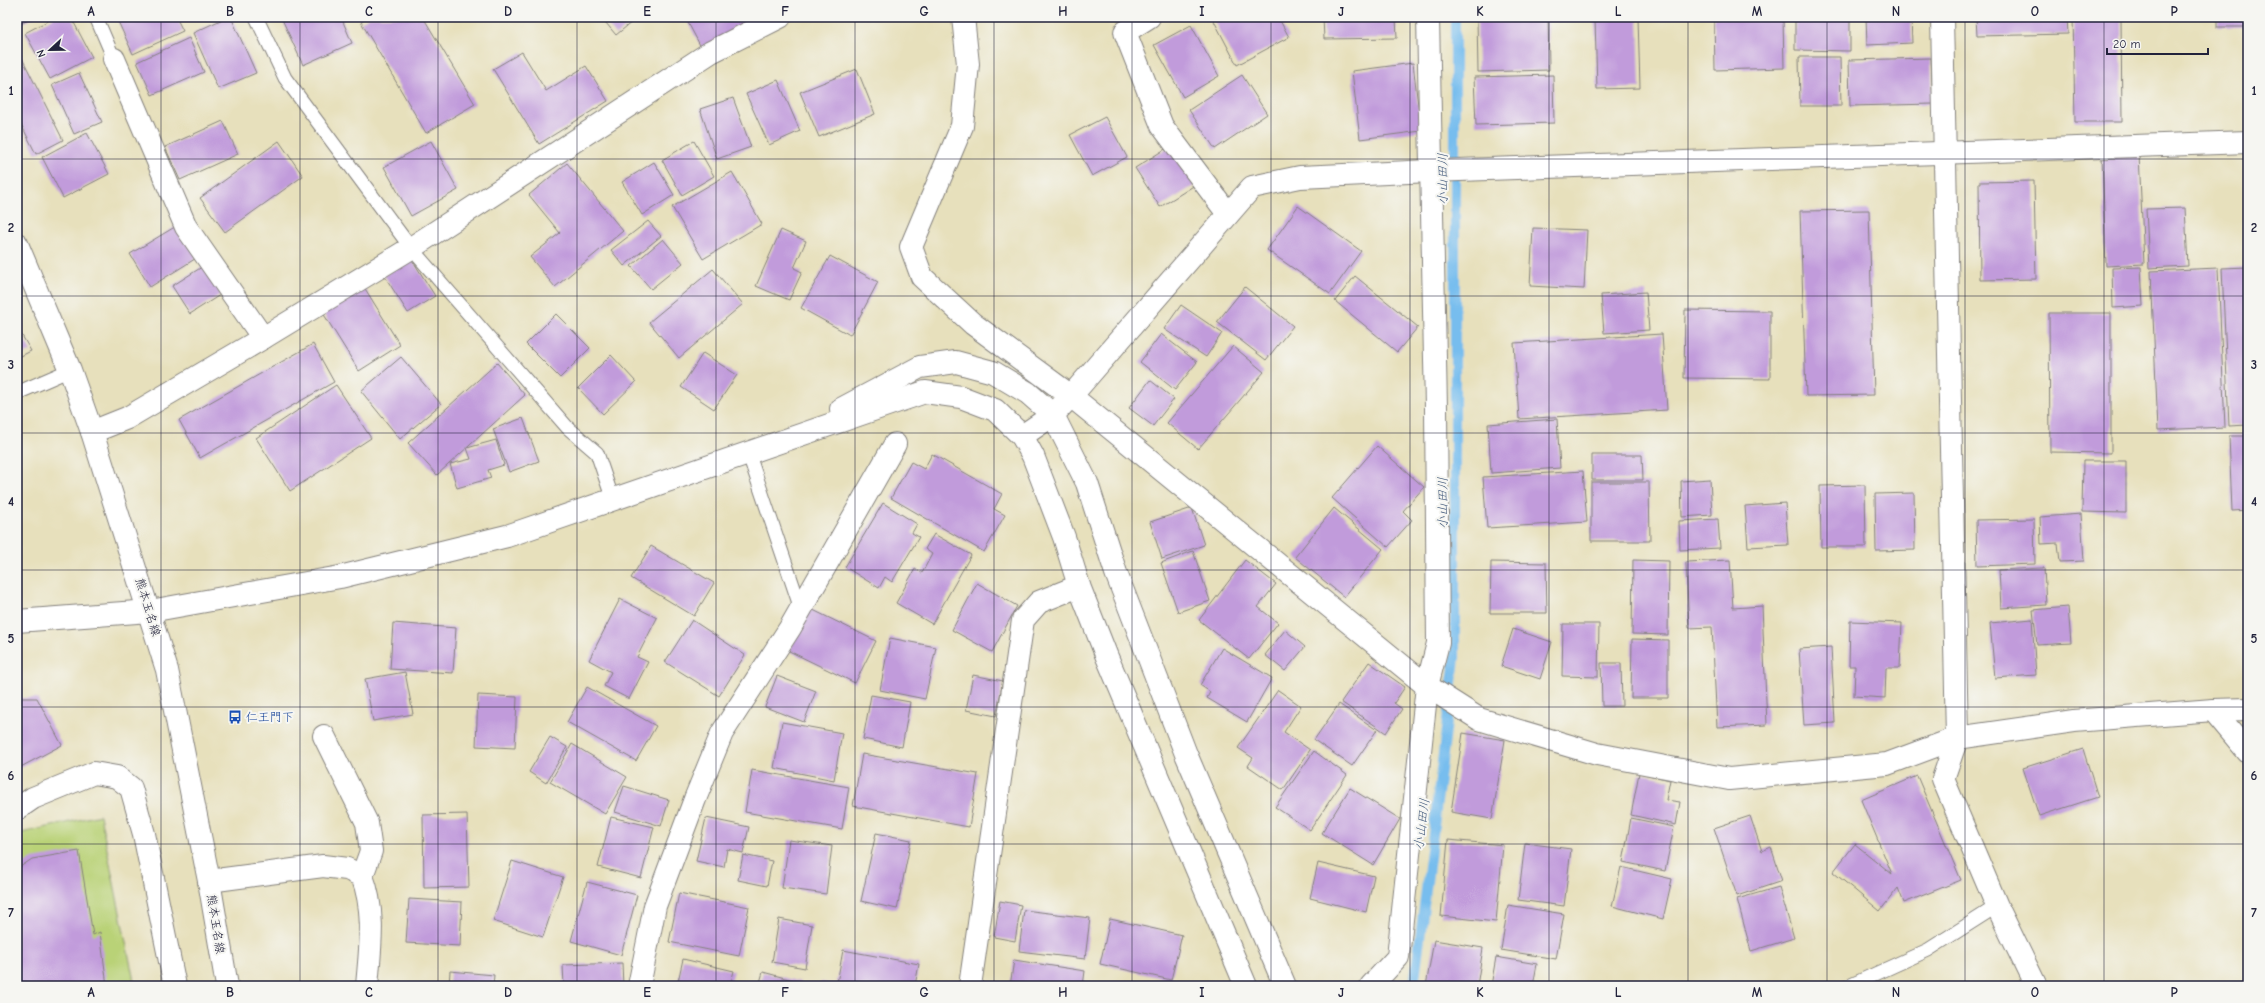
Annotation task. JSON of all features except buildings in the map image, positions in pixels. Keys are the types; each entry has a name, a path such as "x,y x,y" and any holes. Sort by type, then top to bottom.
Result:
{"street":[{"path":"92,432 127,418 262,338 411,248 711,52 780,17"},
{"path":"963,17 968,64 962,126 911,247 922,277 973,324 1072,396 1427,686 1479,719 1597,754 1729,778 1887,764 1958,738 2074,721 2213,710 2248,709"},
{"path":"1149,17 1125,32 1159,119 1162,126 1228,214"},
{"path":"1371,986 1398,957 1427,686 1438,643 1436,408 1428,17"},
{"path":"1942,17 1958,738 1943,779 1997,906 2036,986"},
{"path":"114,59 186,227 262,338"},
{"path":"1022,436 1052,415 1072,396 1252,187 1300,177 1431,171 1946,154 2248,142"},
{"name":"熊本玉名線","path":"17,244 70,370 92,432 150,611 167,670 209,881 227,986"},
{"path":"782,440 920,367 956,362 993,372 1028,393 1052,415 1087,483 1116,573 1186,754 1285,986"},
{"path":"17,621 150,611 347,575 507,536 925,392 961,397 996,410 1022,436 1033,456 1064,537 1079,586 1157,779 1246,986"},
{"path":"639,986 655,906 695,799 722,733 801,609 895,444"},
{"path":"970,986 1023,620 1039,602 1079,586"},
{"path":"2213,710 2248,752"},
{"path":"324,736 366,823 371,851 362,876 368,892 372,915 367,986"},
{"path":"17,809 33,798 94,773 117,777 131,788 144,834 176,986"},
{"path":"209,881 323,866 347,869 362,876"}],"lane":[{"path":"96,17 114,59"},
{"path":"256,17 285,78 411,248 567,427 597,453 613,500"},
{"path":"17,393 70,370"},
{"path":"748,452 801,609"},
{"path":"1849,986 1928,950 1997,906"}],"green space":[{"path":"100,815 135,986 17,986 17,834"}],"waterway":[{"name":"小山田川","path":"1414,986 1455,658 1455,17"}],"place":[{"name":"仁王門下","path":"235,717"}]}
